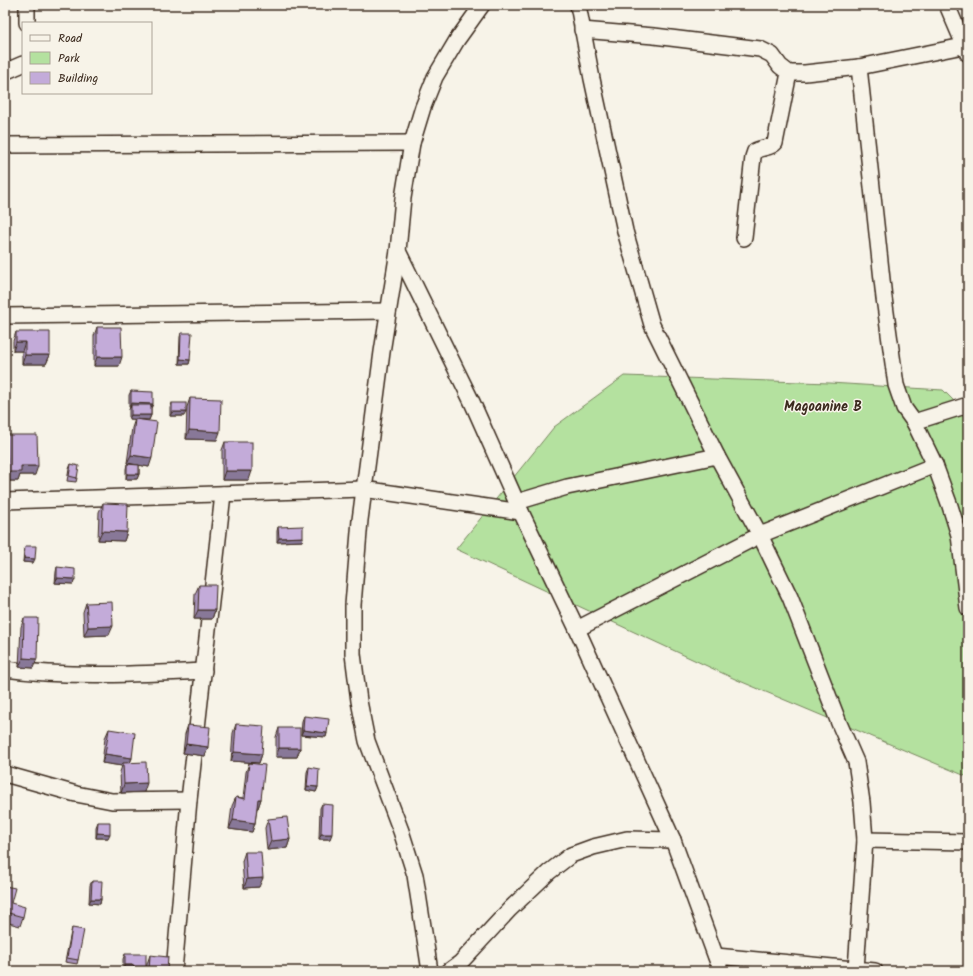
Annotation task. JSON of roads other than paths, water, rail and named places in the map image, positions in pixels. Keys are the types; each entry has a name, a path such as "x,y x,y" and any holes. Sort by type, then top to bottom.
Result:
{"street":[{"path":"27,5 27,22"},
{"path":"430,971 415,875 401,830 367,741 358,701 353,654 353,605 363,490 388,311 398,251 403,198 412,143 423,107 435,77 480,5"},
{"path":"578,5 593,87 625,231 652,325 717,456 760,535 790,597 839,723 856,762 862,802 865,840 856,969"},
{"path":"582,30 654,36 760,49 772,55 780,66 789,73 805,73 859,67 967,48 947,5"},
{"path":"5,70 9,70 22,64"},
{"path":"859,67 884,298 896,385 904,408 914,422 935,465 950,506 959,535 968,608"},
{"path":"744,238 753,156 755,151 772,146 775,143 789,73"},
{"path":"5,145 412,143"},
{"path":"398,251 469,396 519,507 578,629 673,840 721,971"},
{"path":"5,316 388,311"},
{"path":"914,422 968,405"},
{"path":"5,501 363,490 519,507 567,487 717,456"},
{"path":"578,629 760,535 935,465"},
{"path":"174,971 190,800 223,494"},
{"path":"5,669 33,673 80,675 204,671"},
{"path":"5,774 76,794 112,801 190,800"},
{"path":"449,971 460,963 478,945 510,909 549,872 571,855 593,847 627,839 673,840"},
{"path":"865,840 968,842"},
{"path":"716,956 875,971"}],"district":[{"name":"Magoanine B","path":"823,406"}]}
